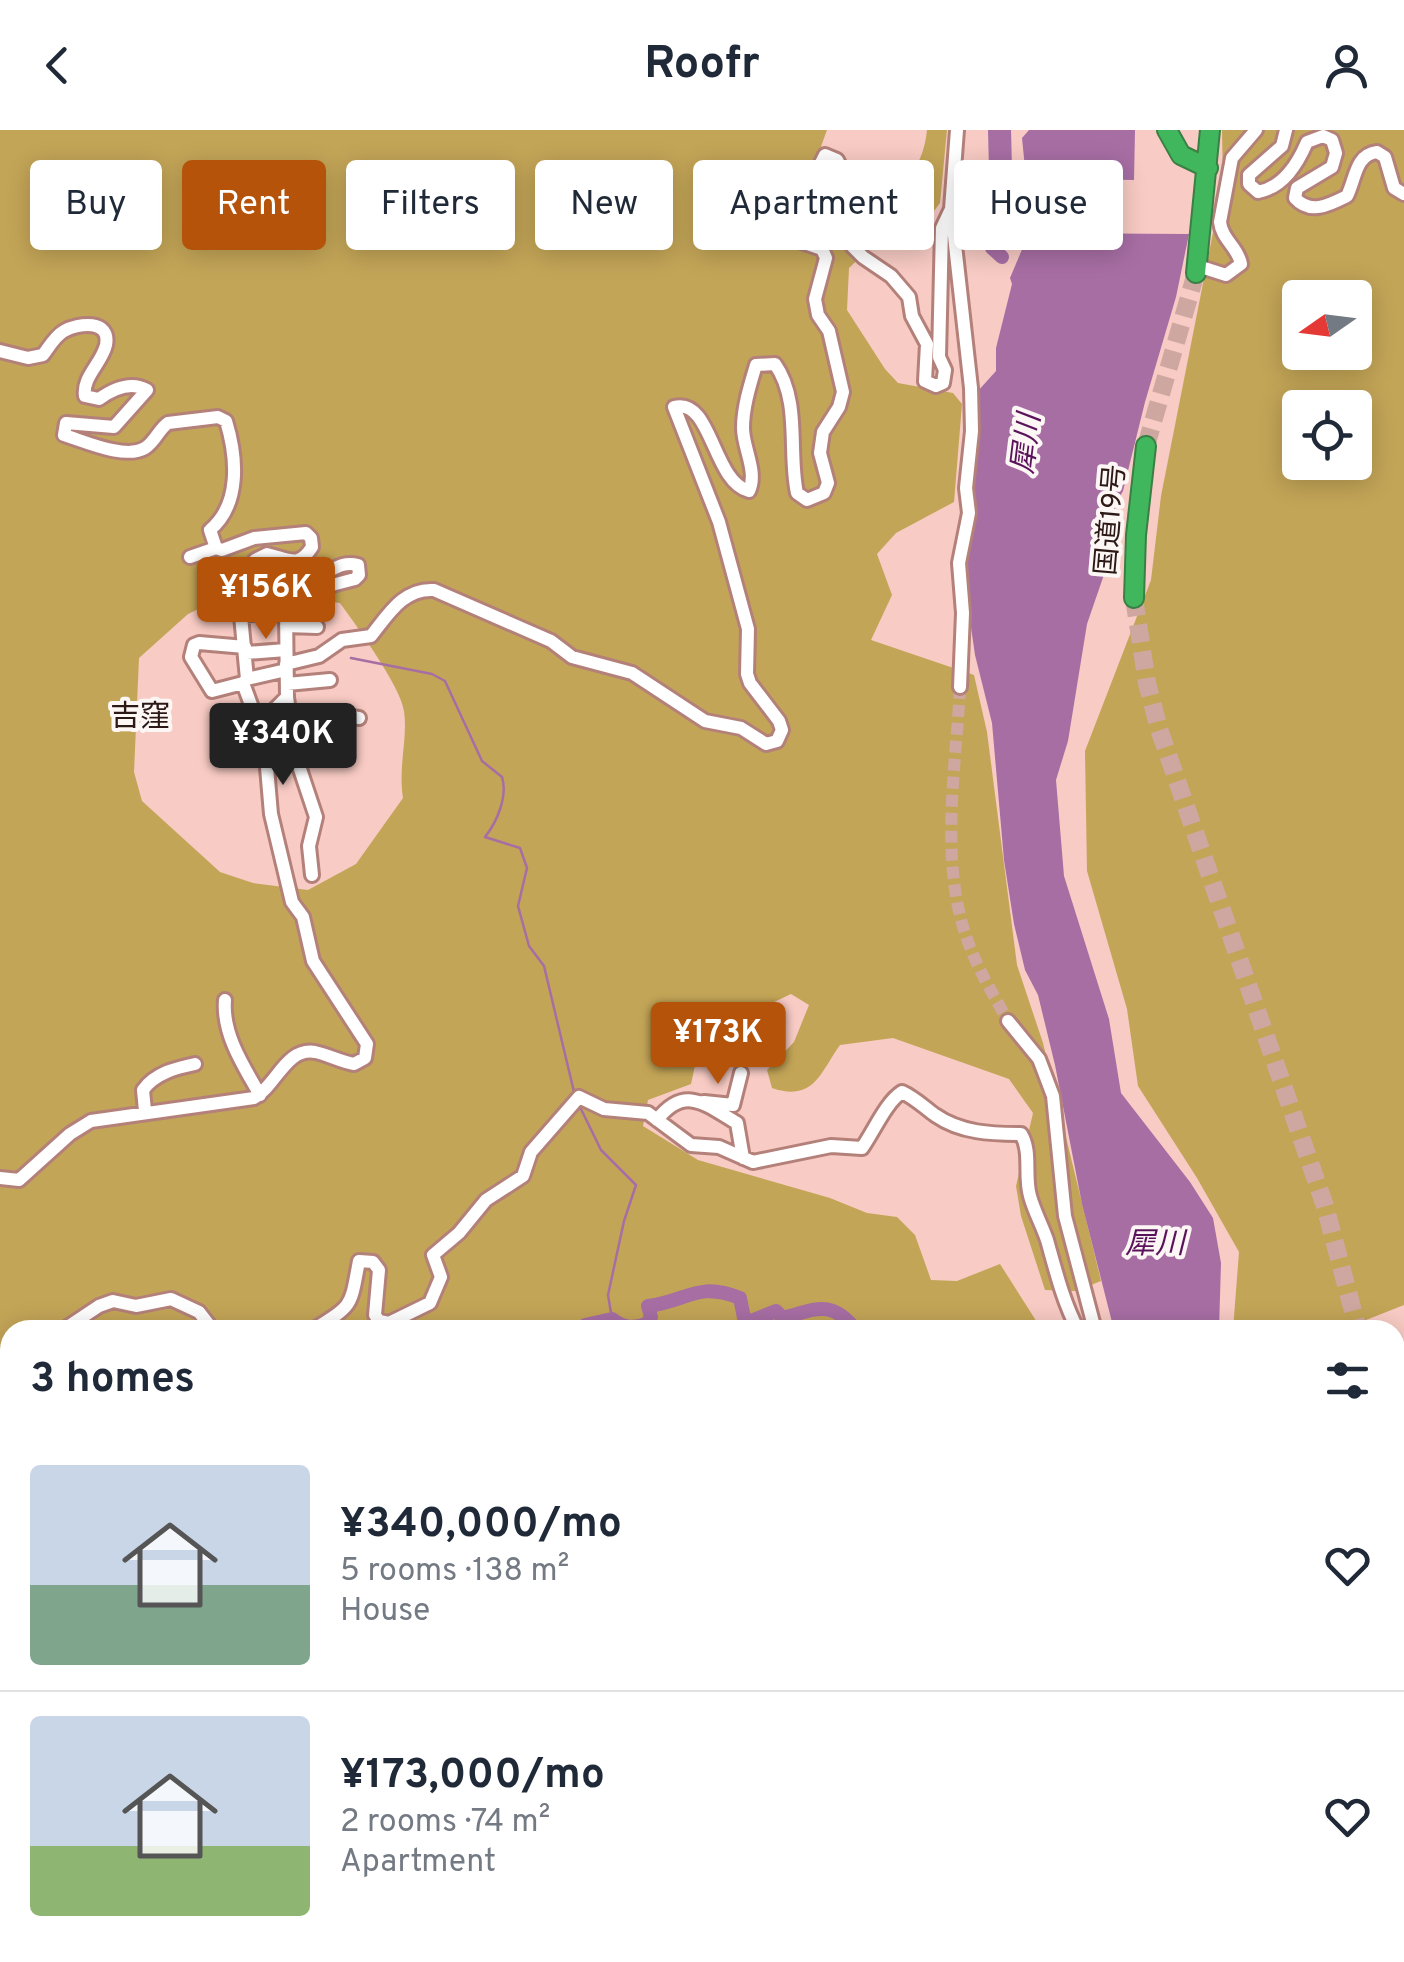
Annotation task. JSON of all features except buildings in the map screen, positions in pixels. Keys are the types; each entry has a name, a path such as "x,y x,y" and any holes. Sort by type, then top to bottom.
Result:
{"highway":[{"path":"1167,130 1181,155 1208,168"},
{"path":"1197,269 1210,130"},
{"name":"国道19号","path":"1134,598 1136,534 1146,446"}],"street":[{"path":"957,130 951,209 972,416 966,488 969,513 959,563 960,687"},
{"path":"1197,269 1226,274 1241,264 1239,253 1222,232 1220,222 1232,158 1256,130"},
{"path":"1286,130 1282,146 1249,176 1249,184 1258,192 1272,188 1300,162 1307,142 1323,136 1332,140 1336,153 1332,167 1297,188 1298,202 1314,208 1347,196 1360,160 1378,152 1385,158 1394,188 1404,194"},
{"path":"330,680 286,673 246,650 200,643 194,645 190,657 212,691 286,673 342,640 371,636 398,603 417,592 434,590 551,641 572,657 632,673 705,721 741,728 766,744 776,740 782,730 779,721 754,692 747,674 748,629 710,493 674,407 690,408 704,424 729,479 749,491 752,478 743,434 744,410 756,365 775,364 783,378 791,418 797,493 807,500 824,493 828,483 820,452 823,432 839,407 843,392 830,331 818,315 815,299 826,258 822,249 794,240 791,232 818,202 820,163 825,155 837,160 840,166 842,236 862,257 891,276 909,297 912,316 927,344 925,380 936,386 943,383 945,370 939,357 942,228 951,209"},
{"path":"0,351 28,358 43,355 60,333 88,323 104,334 106,344 84,386 85,396 99,398 113,389 132,386 148,390 114,427 66,423 64,435 135,451 148,445 168,423 218,417 226,421 234,478 228,510 210,530 216,548"},
{"path":"190,557 254,538 306,533 312,538 312,547 301,561 294,563 267,554 255,560 255,567 303,580 341,564 358,565 359,575 354,579 305,592 288,608 241,616 245,681 254,713 263,721 359,718"},
{"path":"288,608 286,673 294,751 316,816 309,846 312,876"},
{"path":"286,626 317,626"},
{"path":"0,1178 19,1180 70,1134 92,1121 241,1100 270,1087 293,1056 302,1052 354,1064 368,1051 313,961 302,916 292,902 271,814 263,721 286,673"},
{"path":"225,1000 224,1012 238,1056 260,1094"},
{"path":"1008,1020 1040,1060 1053,1096 1065,1216 1092,1320"},
{"path":"145,1111 143,1094 148,1082 195,1064"},
{"path":"658,1120 674,1103 684,1100 733,1105 741,1074"},
{"path":"395,1320 430,1303 441,1277 433,1255 436,1250 459,1233 486,1200 522,1176 531,1152 577,1099 604,1109 648,1113 691,1146 720,1147 763,1162 831,1146 862,1148 883,1118 888,1103 902,1092 939,1118 961,1127 993,1135 1021,1134 1027,1148 1025,1175 1030,1199 1074,1320"},
{"path":"702,1102 737,1122 743,1158"},
{"path":"329,1320 346,1309 355,1293 360,1262 373,1262 379,1270 375,1316 378,1320"},
{"path":"81,1320 113,1301 136,1306 171,1299 200,1312 205,1320"},
{"path":"85,1320 88,1316"},
{"path":"144,1962 189,1962"}],"shaded area":[{"path":"0,130 827,130 816,160 693,160 693,250 868,250 849,268 847,310 898,383 953,393 962,404 954,502 896,533 877,554 892,595 871,640 974,675 987,732 1017,965 1043,1043 1101,1281 1076,1291 1045,1290 1021,1216 1016,1186 1033,1113 1009,1079 893,1038 840,1045 821,1075 807,1088 772,1088 767,1070 794,1042 809,1005 791,994 708,1033 697,1056 691,1084 648,1100 643,1126 698,1160 830,1198 867,1213 897,1217 915,1235 931,1280 957,1281 1000,1264 1036,1320 0,1320","holes":["239,590 340,603 377,656 401,700 405,721 403,798 356,864 308,890 253,883 220,872 142,801 134,772 139,658 188,614"]},
{"path":"927,130 947,130 940,203 934,211 934,160 919,160"},
{"path":"1222,130 1404,130 1404,1305 1366,1320 1234,1320 1239,1252 1138,1086 1127,1009 1087,871 1085,751 1151,580 1161,496 1223,182"}],"water":[{"path":"988,130 1011,130 1012,160 989,160"},
{"path":"1029,130 1135,130 1134,180 1123,180 1123,160 1024,160 1022,138"},
{"path":"1123,234 1189,234 1176,297 1123,491 1115,505 1108,563 1087,624 1068,741 1056,780 1064,876 1109,1019 1121,1093 1213,1218 1221,1263 1219,1320 1111,1320 1082,1204 1038,995 1025,970 1014,924 992,723 975,655 965,565 975,516 971,485 978,429 977,392 996,371 996,348 1012,284 1010,278 1022,250 1123,250"}],"waterway":[{"name":"犀川","path":"994,250 1002,257"},
{"path":"351,658 432,674 445,681 482,761 502,777 500,809 485,837 520,848 527,868 518,906 529,946 544,966 575,1096"},
{"path":"580,1107 601,1150 636,1185 608,1295 612,1319"},
{"path":"650,1320 648,1306 713,1291 740,1298 744,1318 749,1320"},
{"path":"754,1320 776,1311 783,1318 823,1309 847,1320"},
{"path":"608,1320 614,1320"}],"tunnel":[{"path":"1146,446 1196,273"},
{"path":"1134,598 1147,683 1159,729 1325,1206 1355,1320"},
{"path":"960,687 951,846 958,909 971,950 1008,1021"}],"district":[{"name":"吉窪","path":"140,718"}]}
